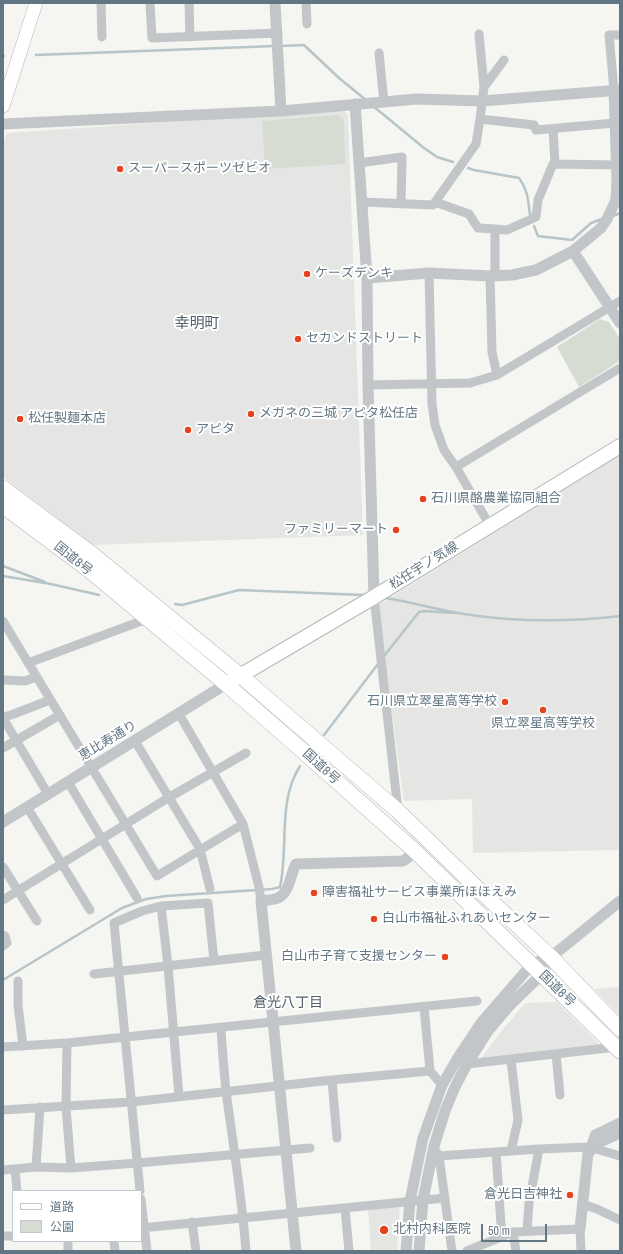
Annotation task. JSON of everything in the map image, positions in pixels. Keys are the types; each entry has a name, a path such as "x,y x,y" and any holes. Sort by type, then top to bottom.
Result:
{"highway":[{"name":"国道8号","path":"3,488 92,554 240,676 398,811 551,957 620,1029"},
{"name":"国道8号","path":"3,506 89,570 226,684 416,852 618,1049"}],"main road":[{"path":"3,106 36,3"},
{"name":"松任宇ノ気線","path":"226,684 374,597 620,446"}],"street":[{"path":"101,3 102,36"},
{"path":"150,3 152,38 190,37 278,40"},
{"path":"189,3 190,37"},
{"path":"275,3 281,111"},
{"path":"306,3 307,24"},
{"path":"362,202 433,205 476,144 484,87 479,34"},
{"path":"367,278 429,273 493,276 512,275 536,270 573,251 601,228 607,220 616,200 618,151 615,123 617,90 610,35 620,35"},
{"path":"378,102 380,53"},
{"path":"484,87 504,60"},
{"path":"3,124 281,111 417,99 482,101 617,90"},
{"path":"358,104 359,163 367,278 368,385 374,597 398,811"},
{"path":"480,119 534,125 536,130 615,123"},
{"path":"435,202 470,214 478,228 507,230 536,217 538,200 553,164 555,164 553,129"},
{"path":"359,163 406,157 401,204"},
{"path":"555,164 617,166"},
{"path":"495,229 492,352 497,376"},
{"path":"573,251 620,323"},
{"path":"429,273 432,404 435,425 444,450 456,467 490,526"},
{"path":"368,385 470,383 497,376 620,301"},
{"path":"456,467 620,368"},
{"path":"28,663 147,619"},
{"path":"4,625 157,876 244,824"},
{"path":"3,680 25,680 36,677"},
{"name":"恵比寿通り","path":"3,822 226,684"},
{"path":"48,794 3,717 12,716 50,700"},
{"path":"179,714 244,824 260,894 296,1251"},
{"path":"3,748 60,715"},
{"path":"135,741 200,849 210,889"},
{"path":"3,900 168,798 246,753"},
{"path":"68,782 137,898"},
{"path":"27,807 90,910"},
{"path":"260,894 278,898 289,887 291,873 296,864 403,861 416,852"},
{"path":"3,867 37,921"},
{"path":"406,1251 410,1201 423,1138 442,1085 459,1056 482,1023 537,969 620,901"},
{"path":"140,1190 114,923 142,911 161,906 208,903 214,961"},
{"path":"161,906 168,966 179,1096"},
{"path":"3,935 5,936 7,943 3,946"},
{"path":"94,974 266,955"},
{"path":"419,1251 423,1200 452,1093 467,1064 488,1031 537,969"},
{"path":"18,981 18,1005 23,1046"},
{"path":"3,1047 67,1043 477,1001"},
{"path":"424,1007 430,1071 442,1085"},
{"path":"220,1027 226,1091 244,1218 246,1251"},
{"path":"67,1043 66,1107 71,1168"},
{"path":"467,1064 618,1049"},
{"path":"556,1054 560,1095"},
{"path":"511,1060 518,1120 511,1151"},
{"path":"3,1110 131,1102 430,1071"},
{"path":"332,1080 337,1138"},
{"path":"36,1167 40,1107"},
{"path":"581,1251 580,1229 582,1204 590,1150 595,1134 620,1122"},
{"path":"590,1150 600,1142 620,1133"},
{"path":"3,1170 36,1167 71,1168 310,1148"},
{"path":"436,1151 496,1152 539,1149 590,1150 620,1156"},
{"path":"528,1231 529,1203 539,1149"},
{"path":"436,1151 445,1198 452,1251"},
{"path":"496,1152 503,1236"},
{"path":"15,1169 17,1190"},
{"path":"143,1227 445,1198"},
{"path":"582,1204 597,1209 620,1220"},
{"path":"345,1208 350,1251"},
{"path":"142,1213 147,1251"},
{"path":"192,1222 196,1251"},
{"path":"467,1251 513,1232 580,1229"},
{"path":"513,1232 516,1251"}],"shaded area":[{"path":"343,110 348,115 363,535 93,545 3,477 3,144 7,133"},
{"name":"石川県立翠星高等学校","path":"620,455 620,850 473,853 472,799 404,801 377,606"},
{"path":"620,987 620,1016 594,989"},
{"path":"557,1002 600,1045 480,1059 525,1003"},
{"name":"北村内科医院","path":"400,1205 397,1251 371,1251 368,1209"}],"green space":[{"path":"338,115 344,120 345,164 265,169 262,121"},
{"path":"600,319 609,322 620,339 620,361 579,387 557,347"}],"waterway":[{"path":"280,46 304,45 339,78 366,100"},
{"path":"36,55 275,46"},
{"path":"373,106 424,148 437,157 453,162"},
{"path":"468,168 519,178 526,191 530,215"},
{"path":"613,216 620,213"},
{"path":"534,226 538,236 572,240 591,223 602,219"},
{"path":"3,566 45,582"},
{"path":"3,576 51,584 99,595"},
{"path":"175,604 182,605 239,590 363,595"},
{"path":"385,598 454,612 503,619 561,620 620,616"},
{"path":"384,656 419,612 455,613"},
{"path":"324,735 378,664"},
{"path":"3,980 122,908 146,899 166,896 272,889 280,887 284,856 288,794 300,766"}],"place":[{"name":"スーパースポーツゼビオ","path":"120,169"},
{"name":"ケーズデンキ","path":"307,274"},
{"name":"セカンドストリート","path":"298,339"},
{"name":"メガネの三城 アピタ松任店","path":"251,414"},
{"name":"松任製麺本店","path":"20,419"},
{"name":"アピタ","path":"188,430"},
{"name":"石川県酪農業協同組合","path":"423,499"},
{"name":"ファミリーマート","path":"396,530"},
{"name":"石川県立翠星高等学校","path":"505,702"},
{"name":"県立翠星高等学校","path":"543,710"},
{"name":"障害福祉サービス事業所ほほえみ","path":"314,893"},
{"name":"白山市福祉ふれあいセンター","path":"374,919"},
{"name":"白山市子育て支援センター","path":"445,957"},
{"name":"倉光日吉神社","path":"570,1195"},
{"name":"北村内科医院","path":"384,1230"}],"district":[{"name":"幸明町","path":"197,324"},
{"name":"倉光八丁目","path":"288,1003"}]}
